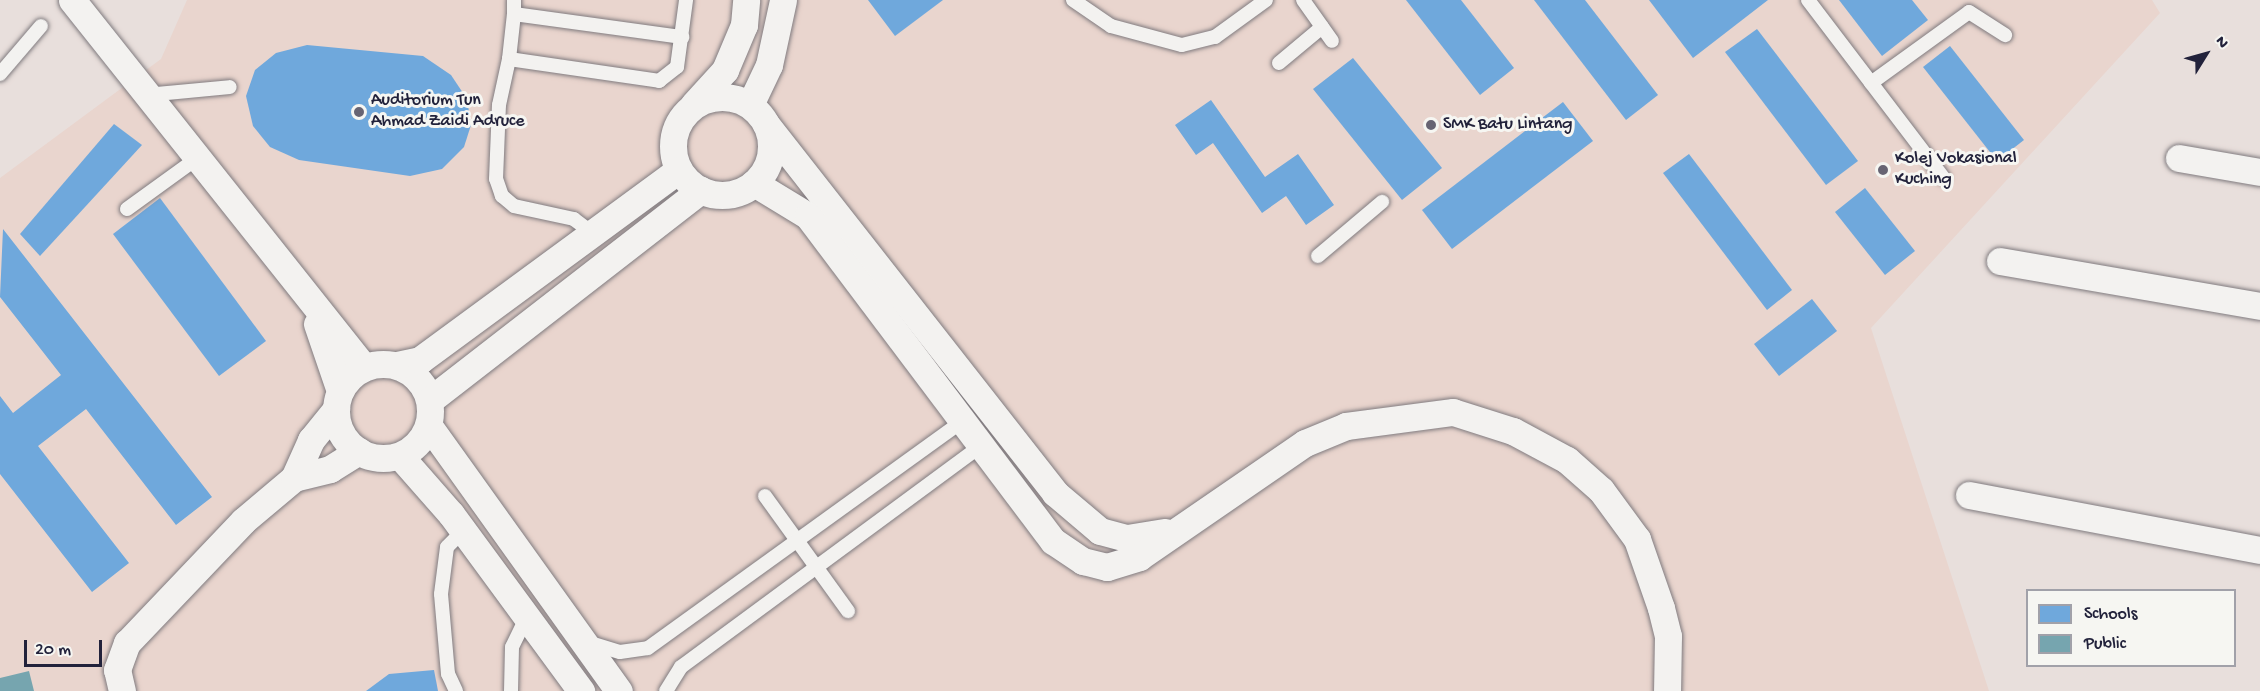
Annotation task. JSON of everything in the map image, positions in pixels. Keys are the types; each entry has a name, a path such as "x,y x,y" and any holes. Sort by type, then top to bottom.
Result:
{"street":[{"path":"72,0 304,296 364,367"},
{"path":"746,0 744,25 725,70 693,105 674,134 679,170 701,190 729,194 754,183 771,149 758,115 783,0"},
{"path":"693,105 721,96 758,115 1055,493 1100,531 1127,538 1182,527"},
{"path":"2179,158 2260,172"},
{"path":"122,691 117,670 127,643 226,538 294,478 311,440 364,367 397,365 420,360 595,235 679,170"},
{"path":"754,183 808,216 984,444 1053,541 1083,561 1120,565 1182,527 1305,443 1346,426 1453,412 1513,431 1568,460 1601,490 1637,539 1668,636 1667,691"},
{"path":"400,456 429,413 701,190"},
{"path":"2000,261 2260,306"},
{"path":"304,296 330,351 346,440 358,451 372,457 400,456"},
{"path":"397,365 418,378 429,413 582,641 619,691"},
{"path":"294,478 330,469 358,451"},
{"path":"400,456 463,531 581,691"},
{"path":"1968,495 2260,550"}],"lane":[{"path":"509,59 659,81 677,67 686,0"},
{"path":"1073,0 1111,26 1182,45 1215,37 1266,0"},
{"path":"1303,0 1332,41"},
{"path":"1808,0 1942,177"},
{"path":"595,235 574,219 514,206 502,196 496,179 499,105 509,59 514,7 682,37"},
{"path":"1871,83 1969,12 2005,35"},
{"path":"0,74 41,26"},
{"path":"1279,63 1322,27"},
{"path":"139,85 231,87"},
{"path":"127,209 196,159"},
{"path":"1318,256 1382,202"},
{"path":"582,641 620,652 648,648 965,419"},
{"path":"666,691 681,667 984,444"},
{"path":"765,496 799,540 848,612"},
{"path":"456,691 448,674 441,594 447,547 463,531"},
{"path":"511,691 512,647 527,616"}],"shaded area":[{"path":"187,0 2152,0 2160,13 1871,328 1989,691 0,691 0,178 161,59"}],"building: Schools":[{"path":"868,0 943,0 895,36"},
{"path":"1406,0 1461,0 1514,68 1480,95"},
{"path":"1534,0 1585,0 1658,95 1626,120"},
{"path":"1649,0 1768,0 1693,58"},
{"path":"1839,0 1912,0 1928,20 1882,56"},
{"path":"1757,29 1858,161 1826,185 1725,52"},
{"name":"Auditorium Tun Ahmad Zaidi Adruce","path":"307,45 423,56 451,75 467,99 471,125 464,147 442,169 410,176 299,160 270,147 253,126 246,96 255,70 276,53"},
{"path":"1950,46 2024,140 1997,161 1923,67"},
{"path":"1353,58 1442,168 1402,200 1313,89"},
{"path":"1211,100 1265,177 1298,154 1334,205 1306,225 1286,196 1262,213 1213,143 1196,155 1175,125"},
{"path":"1563,102 1593,141 1452,249 1422,210"},
{"path":"114,124 142,145 40,256 20,234"},
{"path":"1689,154 1792,290 1767,310 1663,173"},
{"path":"1865,188 1915,251 1885,275 1835,212"},
{"path":"160,198 266,341 219,376 113,234"},
{"path":"3,229 212,497 176,525 86,409 38,446 129,563 92,592 0,474 0,396 13,413 61,375 0,297"},
{"path":"1812,299 1837,331 1779,376 1754,344"},
{"path":"434,670 438,691 366,691 389,674"}],"building: Public":[{"path":"29,671 34,691 0,691 0,678"}],"place":[{"name":"Auditorium Tun Ahmad Zaidi Adruce","path":"359,112"},
{"name":"SMK Batu Lintang","path":"1431,125"},
{"name":"Kolej Vokasional Kuching","path":"1883,170"}]}
